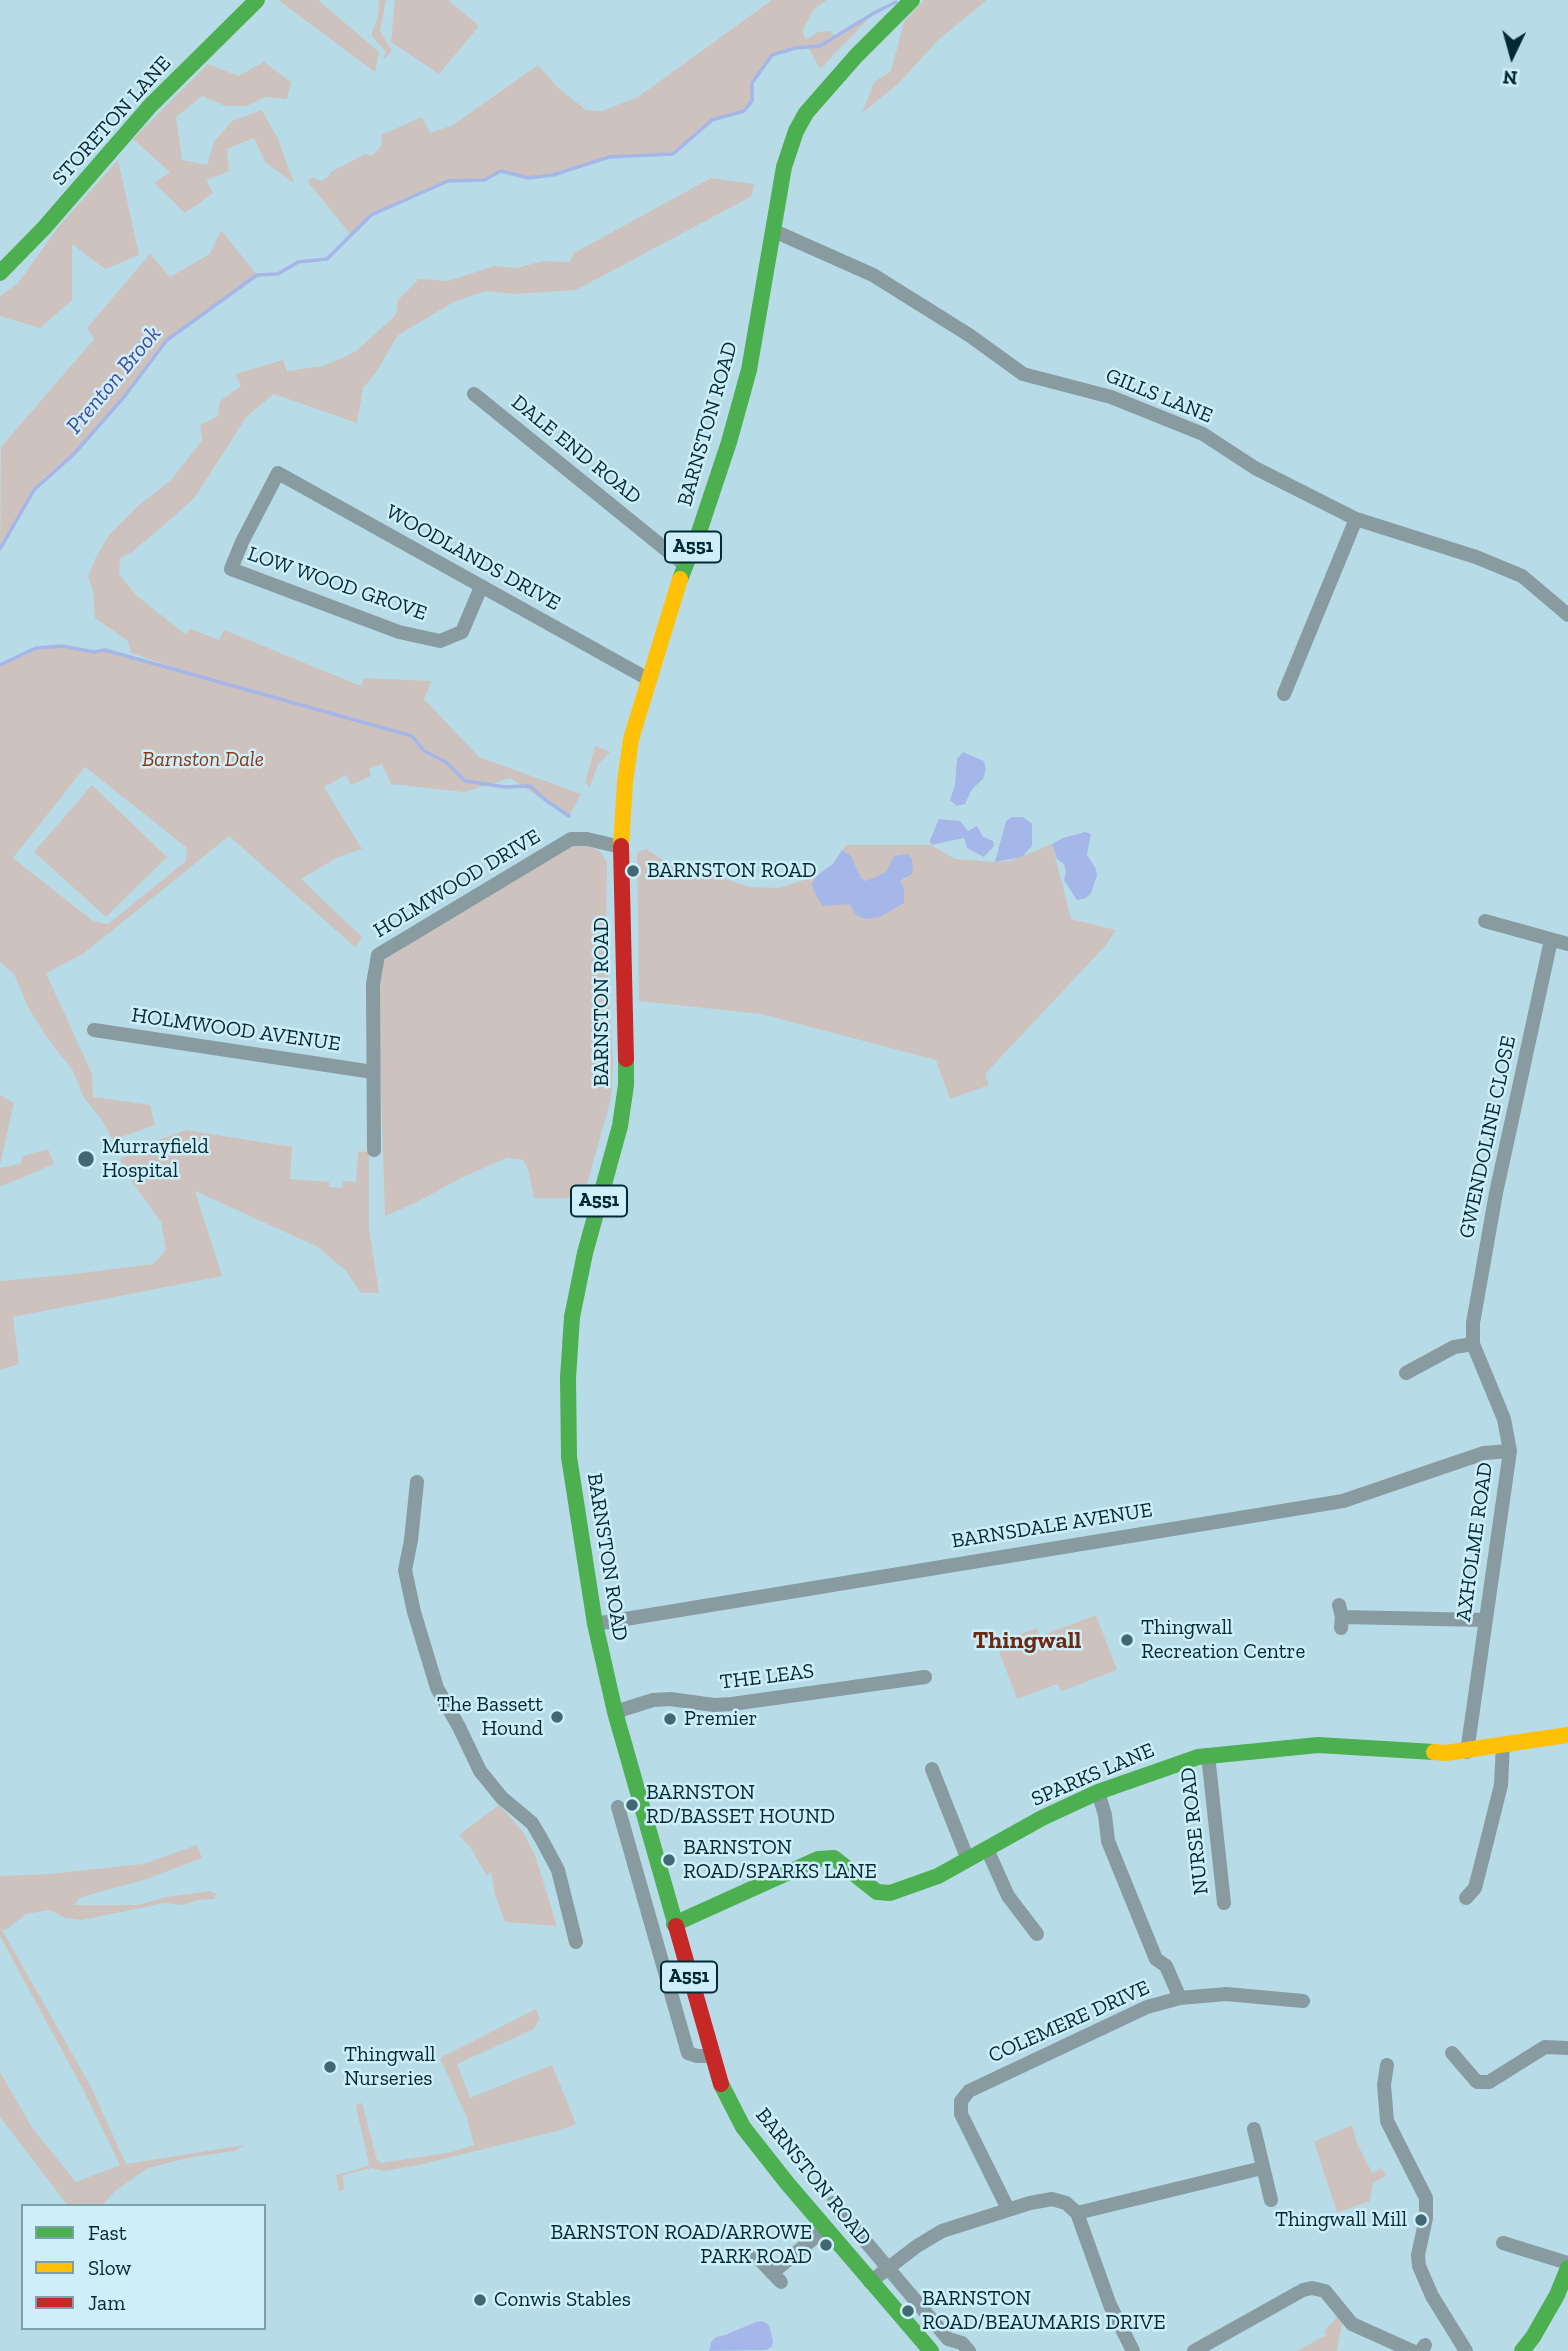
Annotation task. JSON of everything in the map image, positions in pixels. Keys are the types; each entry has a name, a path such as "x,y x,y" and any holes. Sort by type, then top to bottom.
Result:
{"main road":[{"name":"STORETON LANE","path":"0,273 44,228 150,106 257,0"},
{"name":"BARNSTON ROAD","path":"911,1 856,56 806,114 796,131 783,167 749,370 729,442 699,533 685,565 631,738 621,847 627,1029 626,1085 620,1126 585,1253 572,1317 568,1378 569,1457 595,1624 615,1712 723,2091 743,2127 931,2351"},
{"name":"SPARKS LANE","path":"674,1924 818,1859 834,1858 877,1892 890,1893 938,1876 1042,1818 1098,1792 1168,1766 1208,1755 1318,1745 1467,1752 1568,1735"},
{"path":"1522,2351 1557,2295 1568,2265"}],"street":[{"name":"GILLS LANE","path":"774,232 873,275 969,335 1023,374 1111,397 1203,434 1255,468 1356,519 1476,557 1522,576 1568,615"},
{"name":"DALE END ROAD","path":"474,394 685,565"},
{"name":"LOW WOOD GROVE","path":"278,473 231,569 399,632 440,640 462,632 481,587"},
{"name":"WOODLANDS DRIVE","path":"278,473 648,679"},
{"path":"1284,694 1356,519"},
{"name":"HOLMWOOD DRIVE","path":"374,1150 373,984 378,955 571,839 587,839 621,847"},
{"path":"1485,921 1568,944"},
{"name":"GWENDOLINE CLOSE","path":"1473,1344 1473,1323 1496,1193 1551,940"},
{"name":"HOLMWOOD AVENUE","path":"94,1030 373,1072"},
{"path":"1407,1374 1454,1347 1473,1344"},
{"name":"AXHOLME ROAD","path":"1467,1752 1510,1451 1504,1419 1473,1344"},
{"name":"BARNSDALE AVENUE","path":"595,1624 1343,1501 1484,1453 1510,1451"},
{"path":"417,1482 405,1570 414,1612 437,1688 480,1771 502,1798 532,1823 542,1840 558,1870 576,1942"},
{"path":"1341,1616 1485,1620"},
{"name":"THE LEAS","path":"615,1712 653,1700 732,1704 925,1676"},
{"path":"1466,1898 1475,1888 1501,1784 1503,1744"},
{"name":"NURSE ROAD","path":"1208,1755 1224,1903"},
{"path":"932,1769 968,1860"},
{"name":"COLEMERE DRIVE","path":"1008,2209 961,2114 961,2101 969,2091 1147,2007 1180,1998 1166,1966 1156,1959 1108,1840 1105,1815 1098,1792"},
{"path":"618,1807 688,2053 711,2056"},
{"path":"987,1849 1008,1896 1037,1934"},
{"path":"1180,1998 1226,1994 1303,2001"},
{"path":"1452,2053 1474,2088 1489,2082 1545,2047 1568,2048"},
{"path":"1387,2065 1384,2085 1387,2121 1426,2198 1426,2218 1418,2255 1419,2266 1441,2323 1466,2351"},
{"path":"1254,2129 1271,2200"},
{"path":"1077,2213 1262,2168"},
{"path":"870,2281 942,2231 1008,2209 1052,2199 1066,2203 1077,2213 1110,2305 1133,2351"},
{"path":"833,2203 948,2339 962,2343 970,2351"},
{"path":"757,2257 776,2277 826,2228"},
{"path":"1503,2243 1568,2265"},
{"path":"1194,2351 1303,2290 1312,2288 1325,2291 1352,2324 1420,2349"}],"green space":[{"path":"278,0 318,0 379,52 375,72"},
{"path":"379,0 386,0 380,31 392,51 382,61 386,52 371,35 378,17"},
{"path":"395,0 448,0 479,26 439,74 391,42"},
{"path":"772,0 827,0 814,9 802,31 806,40 818,32 829,31 836,37 874,13 820,69 808,47 772,55 752,83 752,101 744,111 712,120 673,154 609,157 553,175 528,178 501,171 484,180 448,181 371,215 351,235 308,182 312,177 321,181 331,172 365,154 372,156 382,145 381,135 422,117 430,133 453,125 538,65 558,88 586,110 602,111 638,97"},
{"path":"924,0 987,0 938,40 898,84 862,113 874,82 891,71 904,22"},
{"path":"264,62 291,82 287,99 265,97 247,106 225,106 202,96 176,117 182,160 207,165 214,142 232,121 262,110 278,139 294,183 265,162 254,138 227,149 229,171 206,180 213,193 185,213 154,183 170,172 133,139 208,64 238,76"},
{"path":"118,160 139,255 105,269 72,244 72,300 40,328 0,316 0,296 18,283 59,226"},
{"name":"Barnston Dale","path":"711,178 754,184 752,196 576,290 516,294 485,291 454,302 398,335 375,374 363,388 357,423 274,394 247,416 195,497 132,552 120,558 119,574 137,596 185,634 191,629 219,640 224,630 361,686 364,678 432,681 424,699 479,757 581,794 569,816 510,778 464,792 391,784 382,764 369,769 371,776 351,785 346,775 324,787 362,849 338,857 301,879 362,937 355,947 229,836 83,954 46,973 92,1074 93,1097 150,1105 155,1125 113,1140 84,1098 73,1071 29,1009 14,974 0,962 0,665 36,648 62,646 94,652 105,650 205,678 131,653 128,641 95,618 93,591 88,577 109,535 138,506 170,481 202,441 200,425 218,416 220,401 241,386 235,374 283,360 287,371 323,366 355,352 396,315 398,300 419,279 448,281 494,266 517,268 543,261 570,262 574,253","holes":["85,767 187,848 186,861 108,924 93,921 13,858"]},
{"path":"221,230 257,275 167,340 124,397 74,454 34,490 0,549 1,447 94,339 87,328 150,254 170,277 210,254"},
{"path":"595,746 610,752 598,764 590,787 585,783"},
{"path":"92,785 167,857 106,917 34,852"},
{"path":"567,843 587,845 600,851 607,862 606,938 613,1063 611,1099 583,1198 534,1198 523,1160 507,1158 385,1216 379,1025 380,971 383,961"},
{"path":"1052,844 1071,919 1116,930 1106,945 985,1074 989,1085 950,1099 936,1060 761,1014 639,1001 637,852 646,849 675,868 709,874 750,887 779,888 816,876 812,884 836,903 849,904 856,915 880,917 903,903 900,881 908,878 886,872 866,881 861,878 851,856 842,850 847,845 931,845 955,859 995,862 1010,861"},
{"path":"0,1095 14,1103 0,1165"},
{"path":"186,1130 292,1147 290,1179 329,1182 329,1187 342,1188 343,1181 356,1182 358,1152 369,1151 369,1229 379,1293 361,1293 346,1271 318,1247 195,1191 222,1276 13,1317 19,1364 0,1370 0,1281 153,1264 166,1250 161,1222 131,1180 120,1159 150,1146 153,1142"},
{"path":"48,1149 54,1164 0,1187 0,1168 20,1164 23,1156"},
{"path":"1096,1615 1117,1670 1062,1691 1057,1684 1017,1699 996,1643 1037,1628 1040,1636"},
{"path":"499,1805 523,1832 535,1855 557,1926 505,1922 495,1895 491,1871 487,1876 470,1847 459,1835"},
{"path":"197,1845 202,1858 144,1880 81,1897 73,1905 137,1905 166,1897 210,1891 216,1894 214,1899 183,1905 164,1903 82,1920 65,1918 50,1910 26,1914 2,1930 90,2085 126,2164 245,2145 234,2151 148,2168 115,2191 104,2204 66,2204 0,2117 0,2072 33,2129 76,2182 120,2165 85,2093 0,1936 0,1876 49,1874 143,1864"},
{"path":"536,2009 540,2019 534,2029 457,2064 470,2098 552,2065 576,2124 415,2166 383,2171 372,2168 343,2175 344,2189 339,2192 336,2175 369,2164 357,2104 362,2103 377,2160 382,2163 452,2152 474,2145 467,2118 440,2058"},
{"path":"1352,2125 1357,2143 1372,2173 1382,2168 1386,2176 1373,2183 1370,2201 1337,2213 1314,2142"},
{"path":"1337,2317 1342,2323 1337,2351 1297,2351 1326,2335 1324,2331"}],"water":[{"path":"963,752 984,761 986,769 983,779 972,789 965,804 957,806 950,800 955,785 957,759"},
{"path":"1012,817 1023,817 1032,824 1032,846 1022,857 995,862 1006,821"},
{"path":"939,819 960,821 968,831 977,826 983,837 993,841 994,846 984,857 967,848 964,838 931,845 930,840"},
{"path":"1085,832 1091,834 1087,855 1096,869 1097,876 1091,893 1086,898 1077,900 1064,880 1064,864 1057,859 1052,844"},
{"path":"842,850 851,856 861,878 866,881 886,872 894,856 908,854 913,867 912,874 900,881 904,888 904,903 880,917 866,919 856,915 849,904 823,906 812,884 816,876 833,864"},
{"path":"763,2321 769,2325 773,2341 767,2350 709,2351 711,2342 716,2337"}],"waterway":[{"name":"Prenton Brook","path":"0,549 34,490 74,454 124,397 167,340 257,275 278,274 298,262 327,259 371,215 448,181 484,180 501,171 528,178 553,175 609,157 673,154 712,120 744,111 752,101 752,83 772,55 795,48 820,46 896,2"},
{"path":"0,665 36,648 62,646 94,652 105,650 412,736 424,751 446,762 465,781 505,787 530,786 569,816"}],"traffic: fast":[{"path":"0,273 44,228 150,106 257,0"},
{"path":"680,579 729,442 749,370 784,167 796,131 806,113 856,56 912,0"},
{"path":"626,1059 626,1085 620,1126 585,1253 572,1317 568,1378 569,1457 595,1624 615,1712 676,1926"},
{"path":"674,1924 818,1859 834,1858 877,1892 890,1893 938,1876 1042,1818 1098,1792 1198,1757 1318,1745 1434,1752"},
{"path":"721,2084 743,2127 787,2183 931,2351"},
{"path":"1522,2351 1557,2295 1568,2268"}],"traffic: slow":[{"path":"621,846 631,739 680,579"},
{"path":"1434,1752 1446,1753 1568,1735"}],"traffic: jam":[{"path":"621,846 626,1059"},
{"path":"676,1926 721,2084"}],"place":[{"name":"BARNSTON ROAD","path":"633,871"},
{"name":"Murrayfield Hospital","path":"86,1159"},
{"name":"Thingwall Recreation Centre","path":"1127,1640"},
{"name":"The Bassett Hound","path":"557,1717"},
{"name":"Premier","path":"670,1719"},
{"name":"BARNSTON RD/BASSET HOUND","path":"632,1805"},
{"name":"BARNSTON ROAD/SPARKS LANE","path":"669,1860"},
{"name":"Thingwall Nurseries","path":"330,2067"},
{"name":"Thingwall Mill","path":"1421,2220"},
{"name":"BARNSTON ROAD/ARROWE PARK ROAD","path":"826,2245"},
{"name":"Conwis Stables","path":"480,2300"},
{"name":"BARNSTON ROAD/BEAUMARIS DRIVE","path":"908,2311"}],"district":[{"name":"Thingwall","path":"1027,1641"}]}
